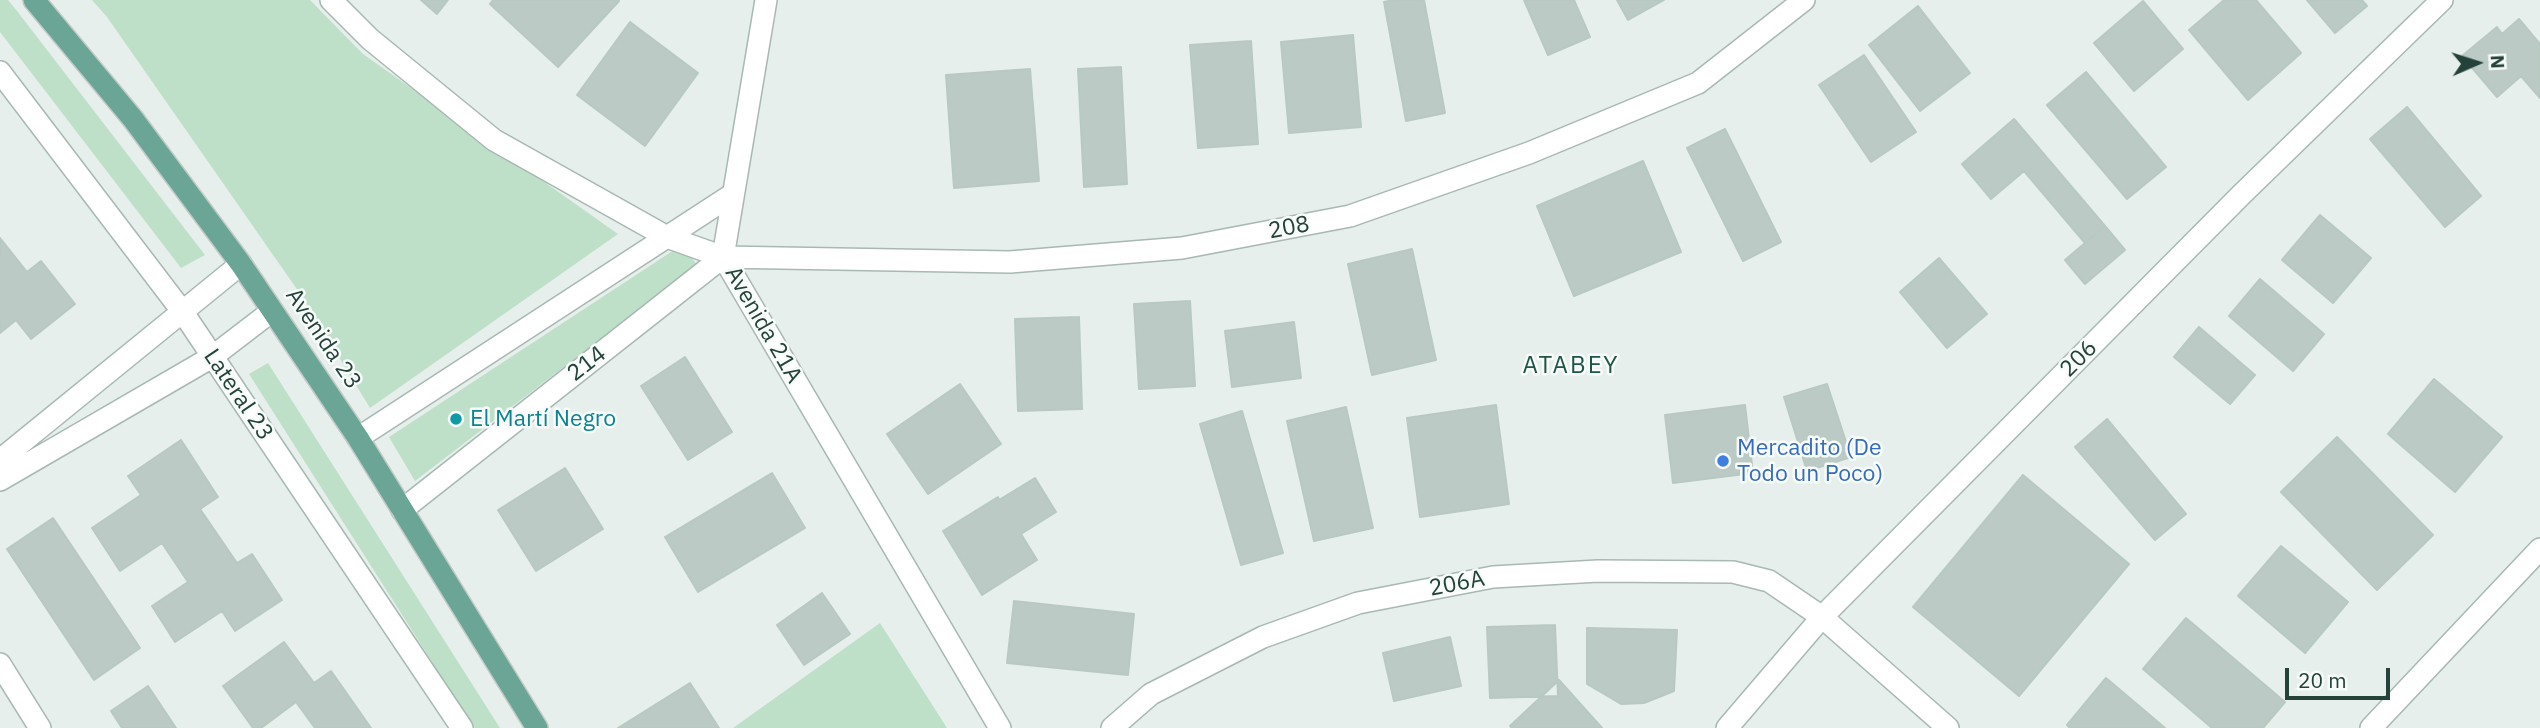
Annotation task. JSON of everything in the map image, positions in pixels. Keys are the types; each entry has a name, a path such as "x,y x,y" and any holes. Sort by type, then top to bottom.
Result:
{"main road":[{"name":"Avenida 23","path":"34,0 133,119 241,264 358,438 537,728"}],"street":[{"name":"Avenida 21A","path":"331,0 370,39 494,140 667,237 723,257 1000,728"},
{"path":"723,257 766,0"},
{"name":"208","path":"723,257 1010,262 1182,248 1350,216 1529,153 1698,83 1804,0"},
{"name":"206","path":"1727,728 1822,617 2241,195 2442,0"},
{"name":"Lateral 23","path":"0,72 182,311 462,728"},
{"path":"358,438 733,194"},
{"name":"214","path":"402,510 723,257"},
{"path":"0,460 241,264"},
{"path":"0,480 212,357 272,311"},
{"path":"2371,728 2540,549"},
{"name":"206A","path":"1112,728 1151,694 1263,637 1358,603 1493,577 1598,571 1733,572 1769,581 1822,617 1948,728"},
{"path":"0,664 40,728"}],"green space":[{"path":"0,0 8,0 17,11 205,255 181,268 0,32"},
{"path":"92,0 310,0 363,54 618,234 370,408 301,295 107,17"},
{"path":"680,249 687,251 697,265 415,481 389,437 671,252"},
{"path":"268,363 500,728 474,728 249,374"},
{"path":"880,623 947,728 733,728"}],"building":[{"path":"421,0 448,0 437,14"},
{"path":"493,0 619,1 558,67 490,4"},
{"path":"1424,0 1445,113 1406,121 1384,2"},
{"path":"1524,0 1574,0 1590,37 1548,55"},
{"path":"1617,0 1664,0 1628,20"},
{"path":"2224,0 2256,0 2301,53 2248,100 2189,30"},
{"path":"2307,0 2362,0 2367,6 2335,33"},
{"path":"2143,1 2183,49 2134,91 2094,43"},
{"path":"1918,6 1970,73 1920,111 1869,45"},
{"path":"2519,19 2540,44 2540,98 2521,76 2497,97 2462,56 2497,27 2502,34"},
{"path":"630,22 698,73 645,146 577,95"},
{"path":"1353,35 1361,127 1289,133 1281,42"},
{"path":"1251,41 1258,144 1198,148 1190,45"},
{"path":"1864,55 1916,132 1871,162 1819,85"},
{"path":"1121,67 1127,184 1084,187 1078,69"},
{"path":"1030,69 1039,181 954,188 946,75"},
{"path":"2086,72 2166,167 2127,199 2047,105"},
{"path":"2407,107 2481,196 2445,227 2370,139"},
{"path":"2014,119 2105,226 2085,243 2024,171 1991,199 1962,164"},
{"path":"1725,129 1781,242 1743,261 1687,148"},
{"path":"1643,161 1681,252 1574,296 1537,206"},
{"path":"2320,215 2371,258 2333,303 2282,260"},
{"path":"2105,226 2125,250 2085,284 2065,260"},
{"path":"0,238 27,272 41,261 75,304 31,339 16,320 0,333"},
{"path":"1412,249 1436,360 1372,375 1348,264"},
{"path":"1939,258 1987,314 1947,348 1900,292"},
{"path":"2260,279 2324,334 2293,371 2229,316"},
{"path":"1190,301 1195,386 1139,389 1134,304"},
{"path":"1079,317 1082,409 1018,411 1015,319"},
{"path":"1294,322 1301,378 1232,387 1225,331"},
{"path":"2199,327 2255,375 2230,404 2174,357"},
{"path":"685,357 732,432 688,460 641,386"},
{"path":"2434,379 2502,437 2455,492 2388,434"},
{"path":"960,384 1001,444 928,494 887,434"},
{"path":"1827,384 1851,457 1807,471 1784,397"},
{"path":"1496,405 1509,504 1420,517 1407,418"},
{"path":"1745,405 1753,473 1673,483 1665,415"},
{"path":"1346,407 1373,528 1314,541 1287,421"},
{"path":"1242,411 1283,553 1241,565 1200,424"},
{"path":"2107,419 2186,514 2155,540 2075,447"},
{"path":"2337,437 2433,535 2377,590 2281,492"},
{"path":"181,440 218,497 200,509 237,563 252,554 282,600 235,631 222,611 175,642 152,606 188,582 162,543 120,571 92,528 141,495 128,476"},
{"path":"565,468 603,529 536,571 498,510"},
{"path":"772,473 805,528 698,592 665,537"},
{"path":"2023,475 2129,564 2019,696 1913,607"},
{"path":"1035,478 1056,512 1021,534 1037,560 982,595 943,531"},
{"path":"53,518 140,648 94,680 7,549"},
{"path":"2281,546 2348,602 2305,653 2238,596"},
{"path":"822,593 850,634 804,665 777,625"},
{"path":"1014,601 1134,614 1128,675 1007,663"},
{"path":"2186,618 2285,702 2263,728 2212,728 2143,669"},
{"path":"1555,625 1558,696 1490,698 1487,627"},
{"path":"1587,628 1677,630 1674,691 1644,703 1621,704 1587,684"},
{"path":"1450,637 1461,686 1394,701 1383,653"},
{"path":"284,642 314,683 331,671 371,728 315,728 296,702 261,728 253,728 223,686"},
{"path":"2106,678 2165,728 2070,728 2067,725"},
{"path":"1559,680 1602,728 1510,726"},
{"path":"690,683 719,728 618,728"},
{"path":"148,686 176,728 122,728 111,711"}],"place":[{"name":"El Martí Negro","path":"456,419"},
{"name":"Mercadito (De Todo un Poco)","path":"1723,461"}],"district":[{"name":"ATABEY","path":"1571,366"}]}
